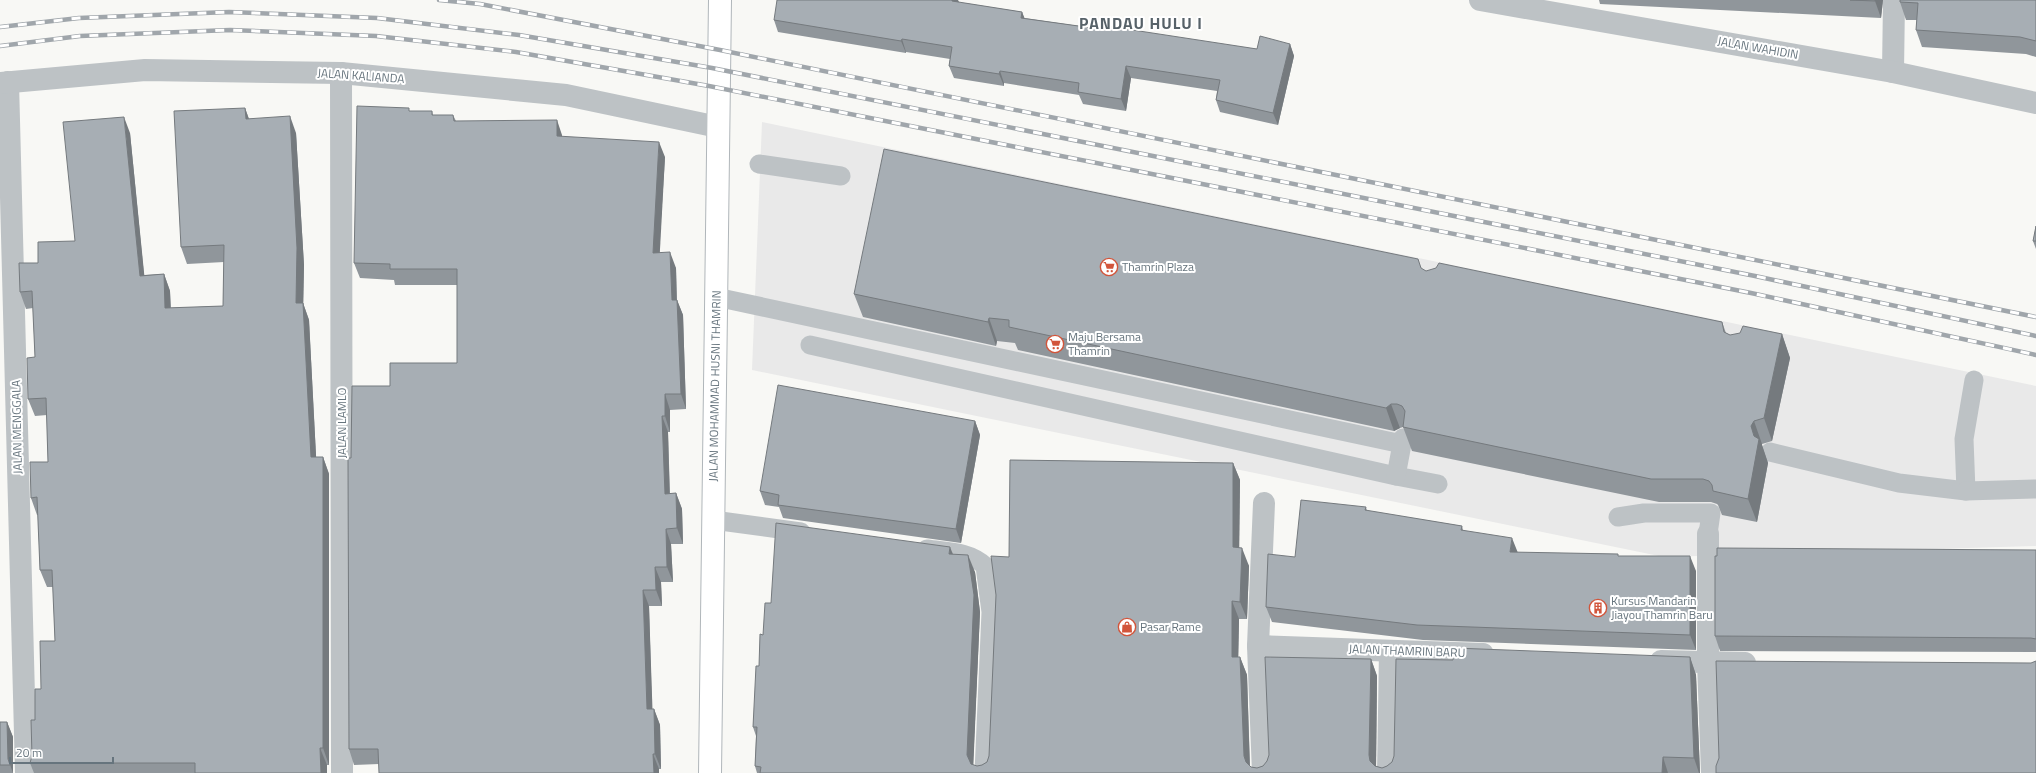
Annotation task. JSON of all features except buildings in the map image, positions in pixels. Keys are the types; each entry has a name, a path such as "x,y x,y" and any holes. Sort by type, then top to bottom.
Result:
{"main road":[{"name":"JALAN MOHAMMAD HUSNI THAMRIN","path":"710,773 720,0"}],"street":[{"name":"JALAN WAHIDIN","path":"1480,0 1532,4 1893,72 2036,103"},
{"path":"1893,72 1894,0"},
{"name":"JALAN KALIANDA","path":"4,83 145,70 341,73 566,95 718,127"},
{"name":"JALAN LAMLO","path":"341,73 342,773"},
{"name":"JALAN MENGGALA","path":"4,83 26,773"},
{"path":"1264,503 1258,646 1264,773"},
{"path":"1708,534 1708,663 1712,773"},
{"name":"JALAN THAMRIN BARU","path":"1258,646 1502,655"},
{"path":"1388,773 1390,651"},
{"path":"1644,660 1708,663 1762,663"}],"lane":[{"path":"759,164 841,176"},
{"path":"716,297 1402,441 1396,476"},
{"path":"810,345 1396,476 1438,484"},
{"path":"1966,491 1964,439 1974,380"},
{"path":"1770,452 1899,483 1966,491 2036,489"},
{"path":"1618,517 1644,513 1711,513 1708,534"},
{"path":"713,520 822,535"},
{"path":"907,546 969,555 978,559 985,566 991,612 984,773"}],"shaded area":[{"name":"Thamrin Plaza","path":"762,122 2036,386 2036,546 1664,557 752,370"}],"railway":[{"path":"439,0 480,4 720,50 2036,317"},
{"path":"0,27 79,18 229,12 377,18 519,35 712,68 1755,276 2036,336"},
{"path":"0,46 80,36 230,30 376,36 516,52 709,86 1751,293 2036,355"}],"place":[{"name":"Thamrin Plaza","path":"1109,267"},
{"name":"Maju Bersama Thamrin","path":"1055,344"},
{"name":"Kursus Mandarin Jiayou Thamrin Baru","path":"1598,608"},
{"name":"Pasar Rame","path":"1127,627"}],"district":[{"name":"PANDAU HULU I","path":"1141,23"}]}
